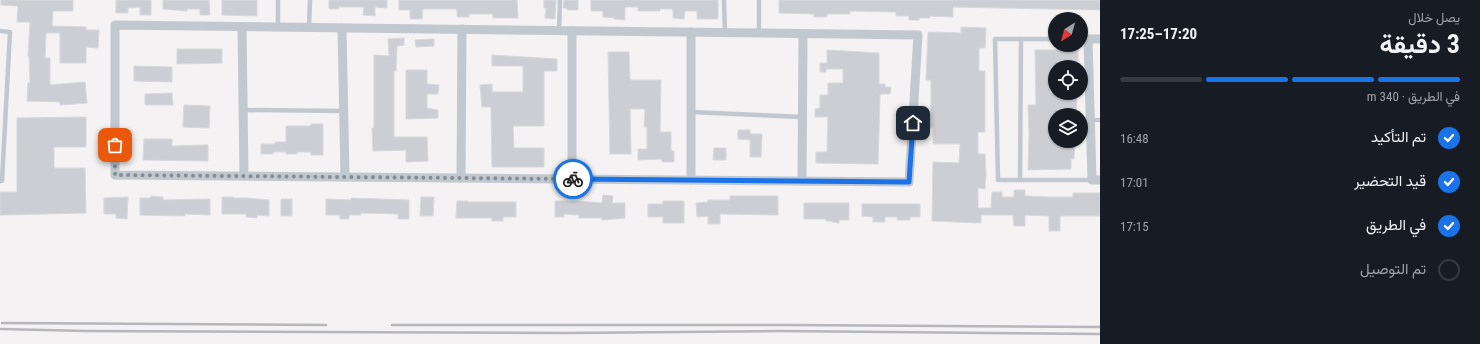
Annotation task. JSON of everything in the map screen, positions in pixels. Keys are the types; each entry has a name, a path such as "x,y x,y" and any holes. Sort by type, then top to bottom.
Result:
{"street":[{"path":"115,25 278,27 918,35 909,182 115,175 115,25"},
{"path":"242,27 244,176"},
{"path":"342,28 345,177"},
{"path":"461,178 462,29"},
{"path":"572,31 572,179"},
{"path":"691,32 691,180"},
{"path":"802,181 803,34"},
{"path":"1088,39 1100,39"},
{"path":"1086,52 1090,120 1096,180"}],"lane":[{"path":"278,0 278,27"},
{"path":"309,27 310,0"},
{"path":"559,31 560,0"},
{"path":"724,0 725,33"},
{"path":"759,0 759,33"},
{"path":"0,31 10,32 2,181 0,181"},
{"path":"1048,39 995,39 998,180 1096,180"},
{"path":"1020,180 1021,39"},
{"path":"243,110 344,111"},
{"path":"691,112 802,117"},
{"path":"1090,120 1100,120"}],"building":[{"path":"1,0 73,0 73,11 53,11 52,26 86,27 86,30 99,30 98,48 86,47 86,63 60,63 60,33 46,33 45,58 50,58 50,85 85,82 87,103 60,105 60,102 27,101 28,83 30,83 28,56 30,22 17,22 18,6 1,5"},
{"path":"116,0 151,0 151,15 140,15 140,7 128,8 128,13 116,13"},
{"path":"163,0 209,0 210,15 200,15 200,9 187,9 187,11 163,9"},
{"path":"222,0 257,0 257,16 222,15"},
{"path":"329,0 387,0 387,8 375,7 375,16 363,15 364,7 339,7 339,9 329,9"},
{"path":"399,0 517,0 518,18 493,18 493,14 469,14 469,17 457,17 457,9 423,9 422,19 410,19 410,10 399,10"},
{"path":"544,0 556,0 555,19 545,18 546,8 544,8"},
{"path":"564,0 578,0 578,10 567,10 567,8 563,8"},
{"path":"591,0 718,0 718,19 697,19 697,11 685,11 684,19 673,18 673,9 660,9 660,11 638,11 638,7 625,7 625,20 614,19 615,18 603,17 603,11 591,11"},
{"path":"779,0 1100,0 1100,10 953,7 953,17 930,16 930,18 909,20 909,16 896,16 896,12 850,11 850,14 827,14 827,17 814,17 814,14 779,13"},
{"path":"961,27 986,28 985,48 979,48 979,71 985,71 985,132 978,132 978,154 985,154 986,174 985,189 978,188 978,208 991,208 992,192 1002,192 1002,197 1014,197 1014,190 1025,190 1025,196 1048,197 1073,197 1073,193 1100,193 1100,216 1060,216 1060,231 1049,231 1049,216 1025,215 1025,226 1014,226 1013,215 981,215 981,223 932,221 933,162 959,163 960,144 933,144 933,128 923,128 923,112 931,112 931,80 926,80 928,32 961,33"},
{"path":"404,38 404,45 397,46 396,71 394,71 394,137 427,137 428,161 406,162 406,150 373,151 372,128 374,128 374,55 389,56 388,39"},
{"path":"434,39 434,46 416,47 415,40"},
{"path":"177,49 222,49 222,63 177,64"},
{"path":"827,50 879,53 879,84 885,84 885,87 891,87 890,94 880,94 878,164 816,163 816,152 827,152 828,117 815,117 815,109 820,108 820,95 828,95 828,83 843,83 843,69 826,69 826,72 820,72 820,63 827,63"},
{"path":"1035,50 1048,50 1048,52 1078,52 1078,60 1048,60 1048,100 1077,100 1076,108 1048,108 1048,148 1075,148 1074,159 1071,159 1071,169 1028,170 1028,105 1036,105"},
{"path":"608,52 629,52 630,80 661,80 660,132 671,132 671,151 674,151 674,162 662,162 662,159 638,160 638,149 647,149 647,127 644,127 645,109 630,109 631,154 610,154"},
{"path":"492,55 557,59 557,71 544,71 544,126 513,126 514,148 544,148 544,167 492,167 491,107 482,107 480,85 492,84 492,92 523,92 523,66 492,66"},
{"path":"134,66 172,67 172,82 134,81"},
{"path":"406,70 427,70 427,84 439,85 438,94 427,94 427,108 438,110 438,118 406,119"},
{"path":"172,93 173,105 145,105 145,94"},
{"path":"184,105 210,106 209,128 183,127"},
{"path":"86,117 86,147 54,147 54,168 85,168 86,213 0,215 0,192 17,192 17,118"},
{"path":"311,124 323,124 323,155 311,155 311,152 286,154 286,152 273,152 273,154 261,154 261,144 286,142 286,126 311,126"},
{"path":"738,130 750,130 750,134 762,134 761,157 750,157 750,140 738,139"},
{"path":"144,139 172,139 172,146 208,145 208,161 143,160"},
{"path":"714,148 726,148 726,160 713,160"},
{"path":"603,195 613,196 612,203 625,203 625,218 602,220 602,218 579,218 579,215 564,214 564,217 555,217 555,201 602,203"},
{"path":"151,196 163,197 163,200 210,199 210,215 140,215 140,198 151,198"},
{"path":"730,196 778,196 778,215 720,214 720,224 708,224 708,216 697,217 696,203 708,202 708,200 730,200"},
{"path":"128,197 127,219 116,218 116,214 104,214 104,198"},
{"path":"222,197 269,200 269,216 257,215 257,218 246,217 246,214 222,214"},
{"path":"421,197 434,197 433,216 420,216"},
{"path":"351,198 409,200 409,219 398,219 398,214 361,213 361,215 349,215 349,219 340,219 340,215 326,215 326,199 351,200"},
{"path":"281,199 292,199 292,216 281,216"},
{"path":"457,201 516,202 516,217 503,217 503,221 492,221 492,218 456,218"},
{"path":"663,201 684,201 684,223 663,223 663,217 648,217 648,204 663,204"},
{"path":"804,203 849,203 849,220 839,220 839,223 826,221 826,219 804,219"},
{"path":"862,204 920,204 920,217 910,217 910,220 897,220 897,217 885,217 885,222 873,222 873,217 862,216"}],"railway":[{"path":"2,323 326,325"},
{"path":"392,325 1100,327"},
{"path":"0,329 86,331 567,333 780,331 1100,334"}],"way so far":[{"path":"115,145 115,175 573,179"}],"route":[{"path":"573,179 909,182 913,123"}]}
